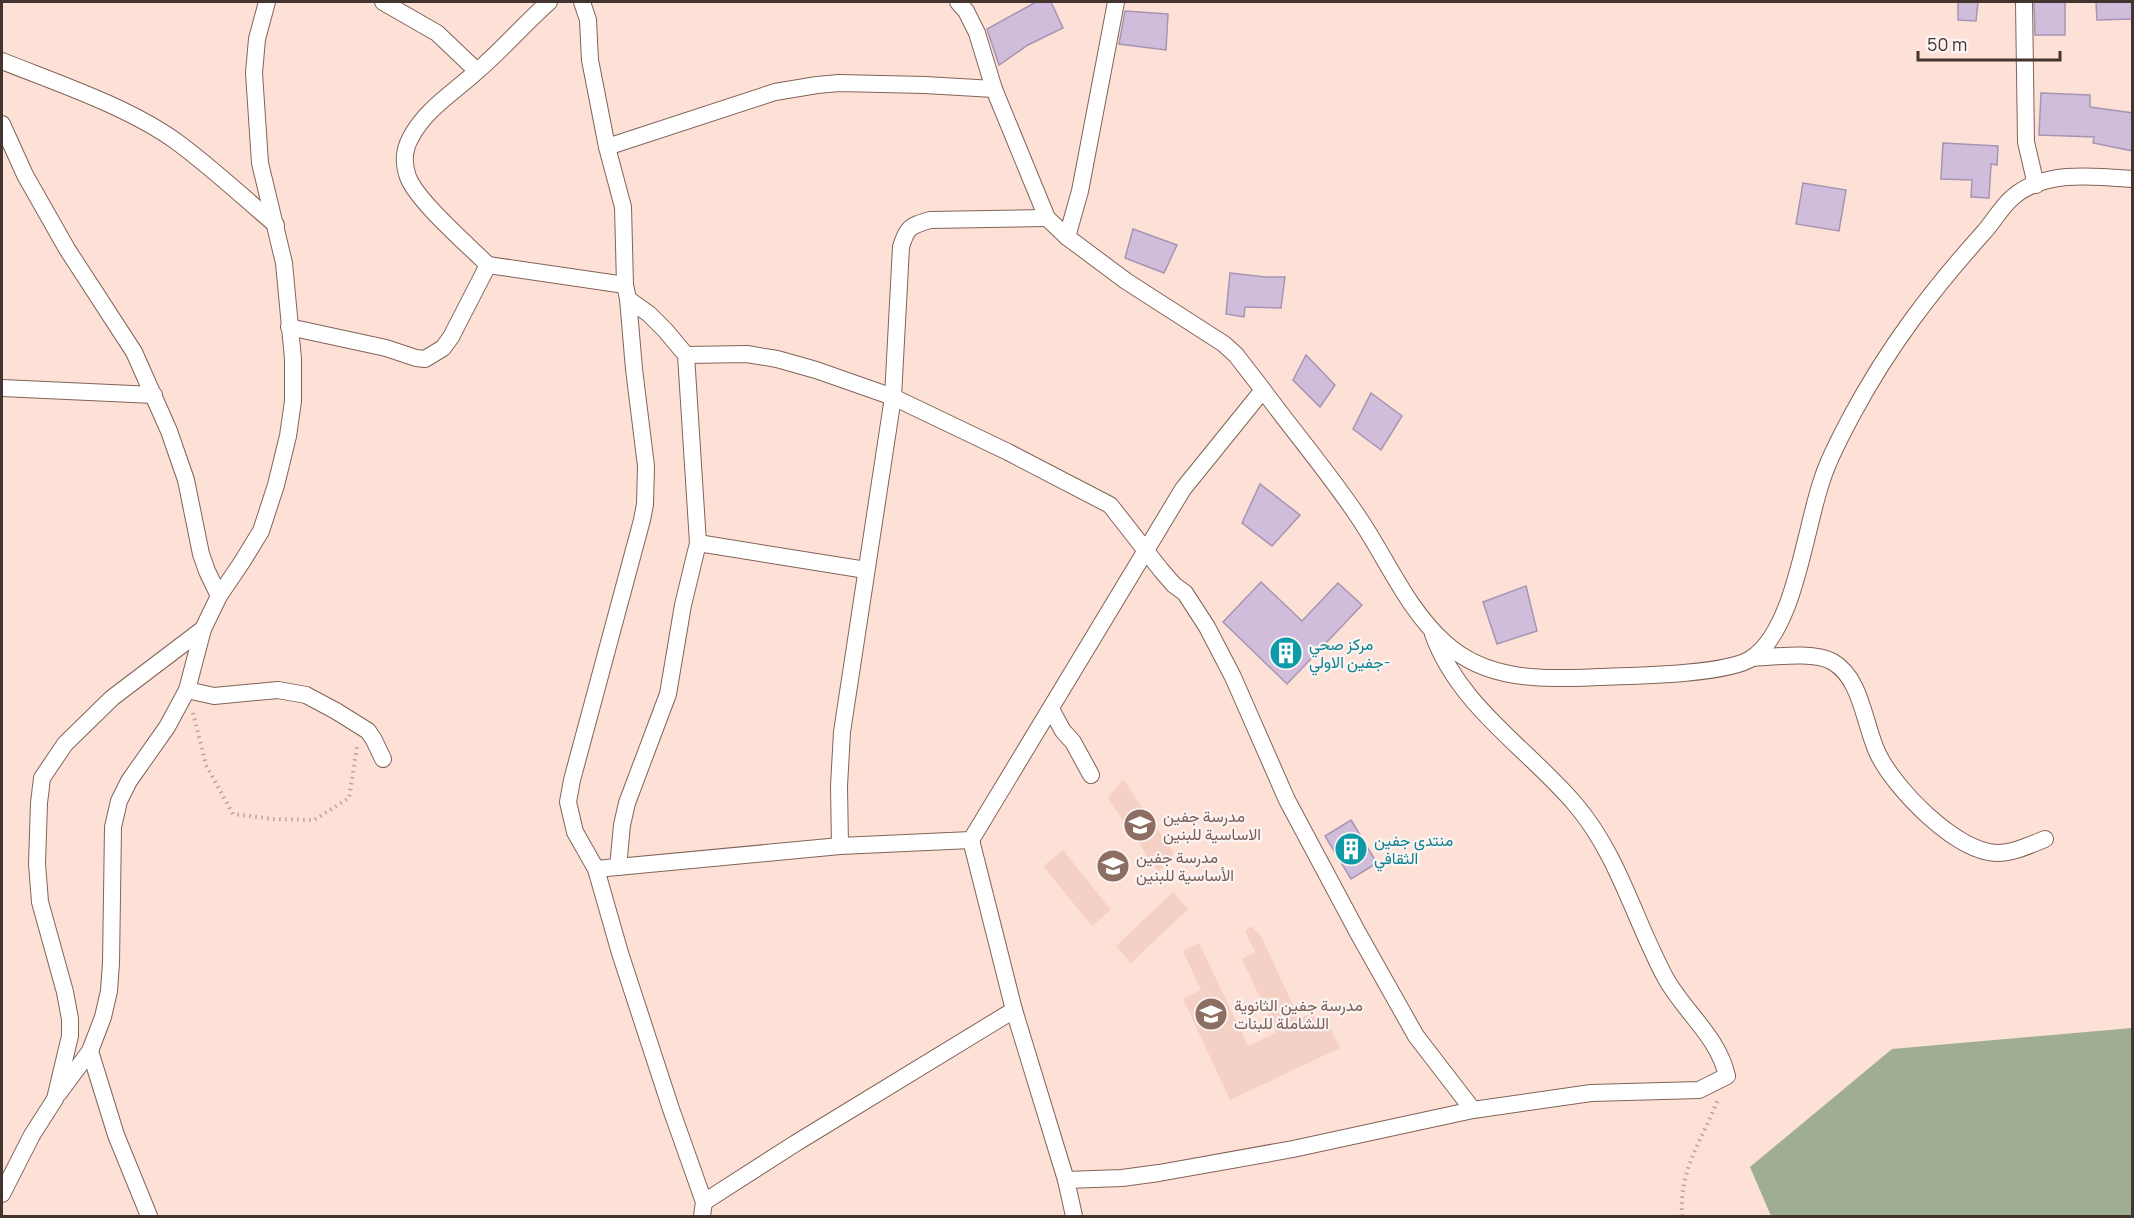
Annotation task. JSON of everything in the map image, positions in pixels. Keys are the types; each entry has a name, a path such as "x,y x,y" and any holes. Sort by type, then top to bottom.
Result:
{"street":[{"path":"2,1194 33,1134 90,1051 103,1017 109,991 111,963 113,827 119,801 129,781 167,728 187,690 203,629 219,596 261,531 276,485 288,436 293,401 284,263 260,163 254,85 256,46 267,2"},
{"path":"383,2 437,33 477,71"},
{"path":"549,2 429,113 412,135 406,147 404,162 408,178 421,198 488,265 627,292 686,355 698,543 681,614 668,694 627,803 622,825 618,867"},
{"path":"582,2 588,20 590,60 607,147 623,207 627,292 646,466 645,504 568,802 575,832 596,869 620,953 703,1209 796,1143 1014,1010"},
{"path":"958,2 966,11 977,33 994,89 1047,218 1067,237 1126,281 1224,344 1236,355 1356,513 1398,581 1432,630 1448,646 1482,666 1502,674 1528,678 1670,674 1719,668 1752,658 1815,657 1831,660 1844,669 1853,681 1878,755 1895,780 1929,818 1958,839 1986,852 1999,853 2026,847 2045,839"},
{"path":"1067,237 1080,191 1116,2"},
{"path":"2024,2 2026,142 2036,185"},
{"path":"2,61 102,102 152,127 176,142 276,225"},
{"path":"607,147 775,92 817,85 839,83 994,89"},
{"path":"2,124 25,175 67,249 134,352 154,395 186,480 201,554 219,596"},
{"path":"1752,658 1774,636 1786,612 1821,480 1833,450 1873,375 1904,328 2014,196 2036,185 2075,176 2133,178"},
{"path":"840,846 839,786 842,732 893,397 901,248 906,232 914,225 930,220 1047,218"},
{"path":"289,327 425,359 443,348 451,337 488,265"},
{"path":"686,355 747,354 777,359 893,397 1008,452 1110,506 1174,585 1185,593 1207,627 1233,677 1287,800 1358,933 1416,1036 1473,1110"},
{"path":"2,388 154,395"},
{"path":"1074,1216 1066,1180 1014,1010 971,840 1183,489 1263,390"},
{"path":"698,543 866,570"},
{"path":"55,1099 70,1036 70,1019 65,992 40,902 37,864 42,778 65,744 112,698 203,629"},
{"path":"1066,1180 1122,1178 1159,1173 1293,1149 1473,1110 1600,1092 1699,1090 1727,1077 1720,1053 1711,1037 1681,1002 1666,978 1620,875 1594,830 1552,777 1500,729 1468,695 1440,654 1432,630"},
{"path":"187,690 214,696 261,691 292,692 319,701 361,726 374,740 383,759"},
{"path":"1051,709 1091,775"},
{"path":"596,869 840,846 971,840"},
{"path":"90,1051 116,1135 149,1216"}],"path":[{"path":"187,690 206,765 233,814 274,819 314,820 349,798 361,726"},
{"path":"1682,1216 1682,1189 1689,1162 1712,1115 1727,1077"}],"shaded area":[{"name":"مدرسة جفين الاساسية للبنين","path":"1123,779 1174,853 1158,872 1108,798"},
{"path":"1063,850 1111,910 1092,926 1043,866"},
{"name":"مدرسة جفين الاساسية للبنين","path":"1173,892 1188,909 1131,963 1116,946"},
{"name":"مدرسة جفين الثانوية اللشاملة للبنات","path":"1251,926 1261,936 1299,1018 1313,1013 1316,1019 1324,1015 1340,1048 1230,1100 1183,999 1201,990 1183,951 1199,943 1248,1046 1276,1033 1242,959 1255,952 1245,931"}],"green space":[{"path":"2132,1028 2132,1216 1771,1216 1750,1167 1892,1049"}],"building":[{"path":"1036,2 1051,2 1063,28 1028,45 999,65 987,29"},
{"path":"1958,2 1978,2 1976,21 1958,20"},
{"path":"2034,2 2065,2 2065,35 2035,35"},
{"path":"2096,2 2133,2 2133,19 2097,20"},
{"path":"1125,11 1168,14 1166,50 1119,44"},
{"path":"2041,93 2090,95 2090,107 2133,113 2133,151 2093,143 2094,137 2039,135"},
{"path":"1943,143 1998,146 1997,165 1991,164 1989,198 1971,197 1972,180 1941,179"},
{"path":"1803,183 1846,190 1839,231 1796,224"},
{"path":"1133,229 1177,245 1164,273 1125,258"},
{"path":"1230,273 1285,277 1281,308 1245,307 1244,317 1226,314"},
{"path":"1306,355 1335,385 1320,407 1293,380"},
{"path":"1371,393 1402,416 1381,450 1353,429"},
{"path":"1260,484 1300,515 1272,546 1242,523"},
{"name":"مركز صحي جفين الاولي-","path":"1261,582 1302,621 1338,583 1362,605 1287,684 1223,622"},
{"path":"1526,586 1537,631 1497,644 1483,602"},
{"name":"منتدى جفين الثقافي","path":"1351,820 1377,863 1351,879 1325,836"}],"place":[{"name":"مركز صحي جفين الاولي-","path":"1286,653"},
{"name":"مدرسة جفين الاساسية للبنين","path":"1140,825"},
{"name":"منتدى جفين الثقافي","path":"1351,849"},
{"name":"مدرسة جفين الأساسية للبنين","path":"1113,866"},
{"name":"مدرسة جفين الثانوية اللشاملة للبنات","path":"1211,1014"}]}
